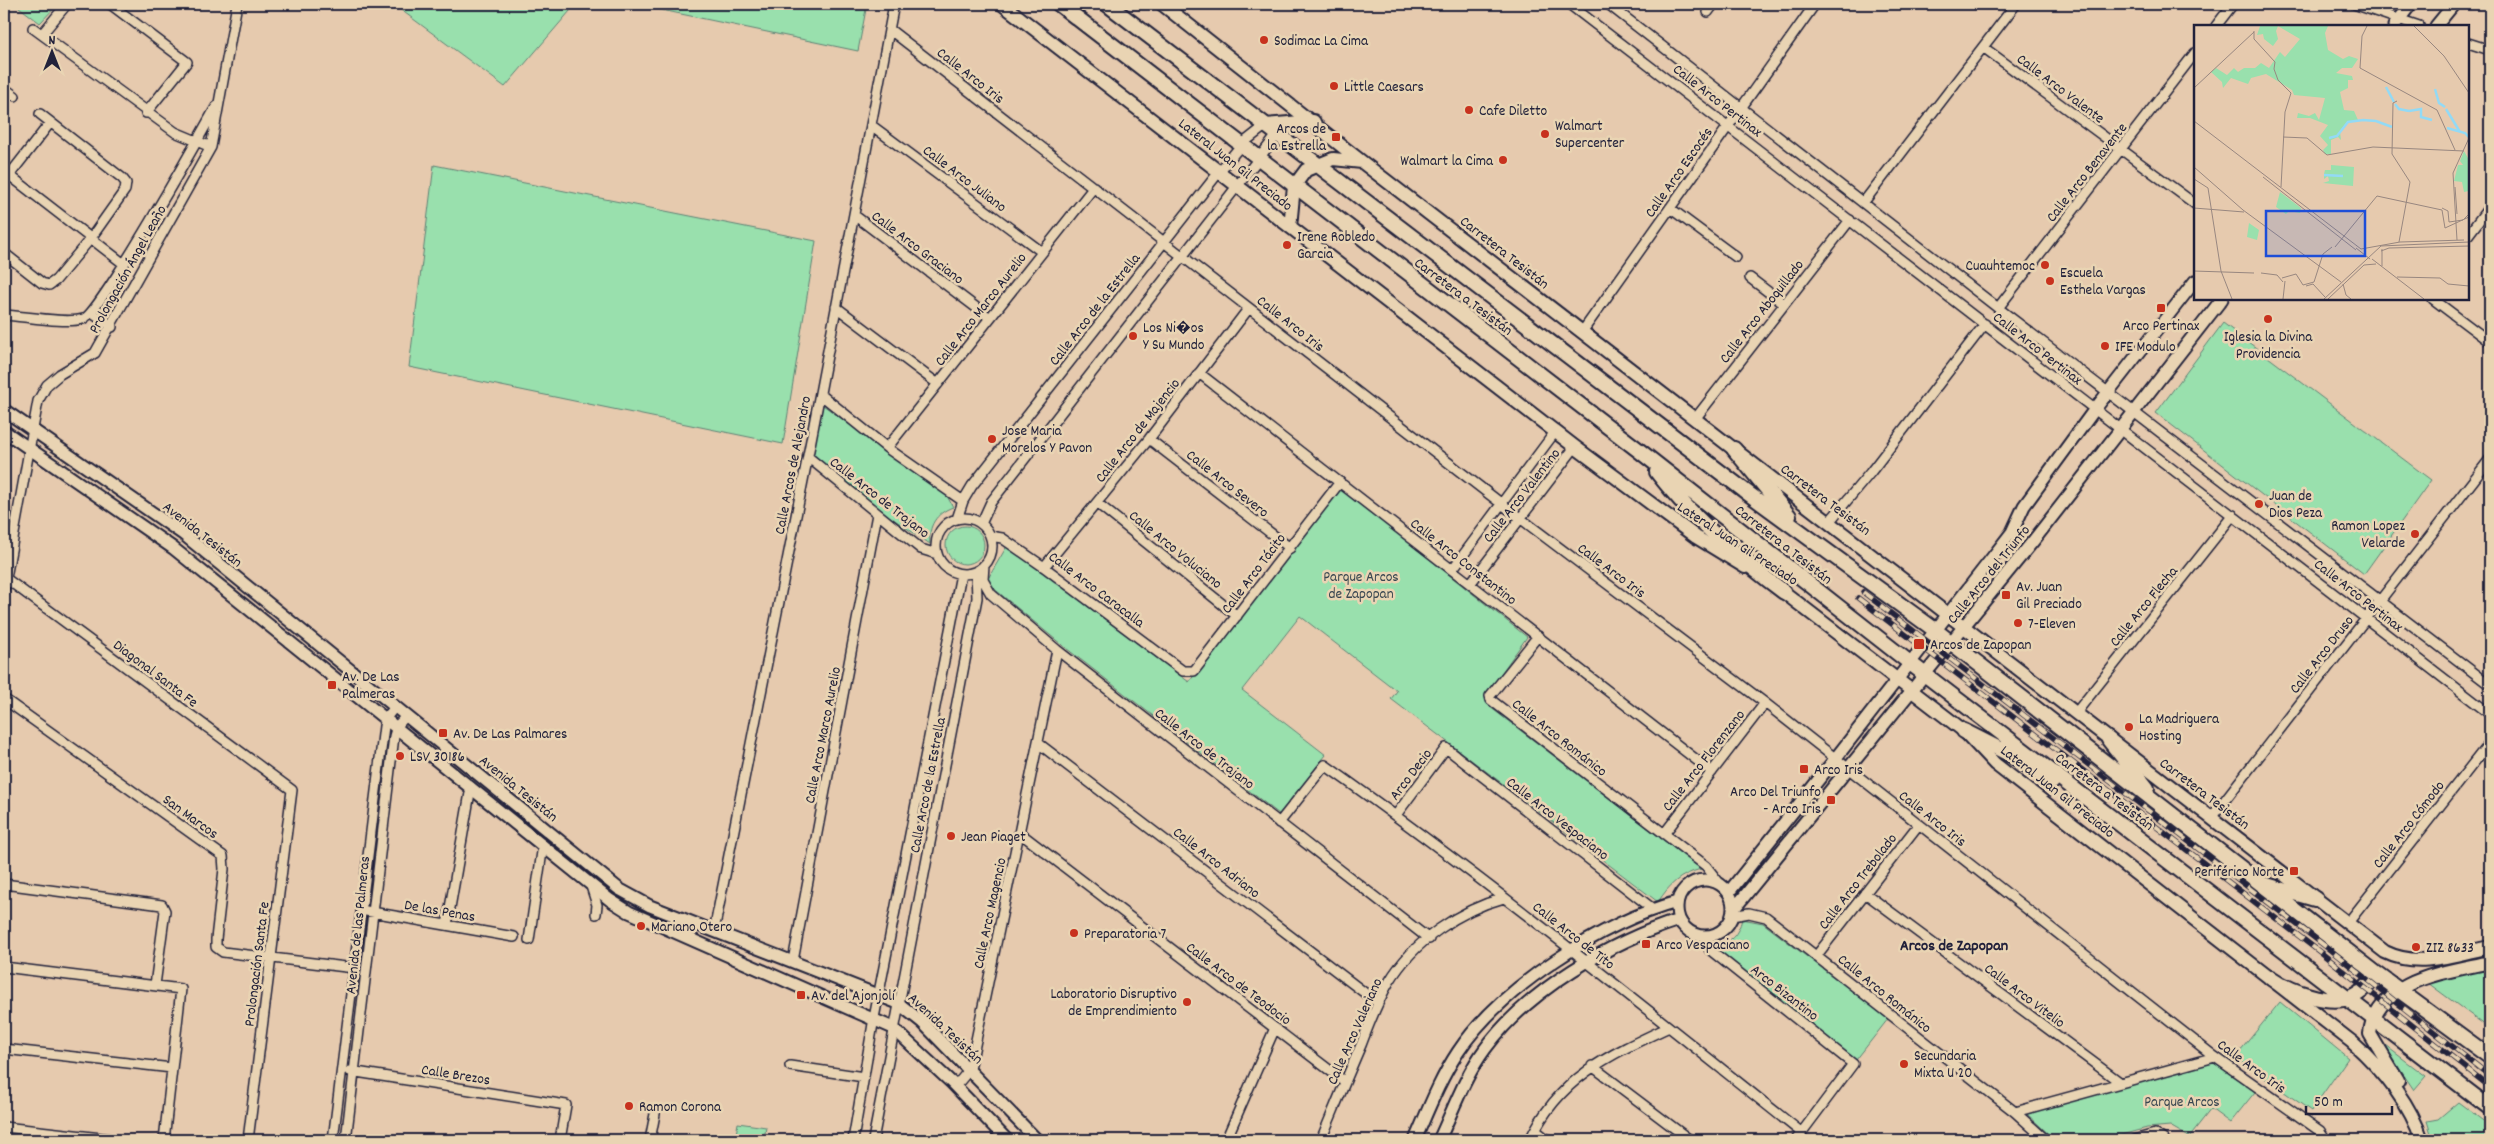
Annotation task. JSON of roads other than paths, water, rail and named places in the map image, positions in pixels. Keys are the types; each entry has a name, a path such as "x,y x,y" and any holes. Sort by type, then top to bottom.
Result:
{"main road":[{"name":"Lateral Juan Gil Preciado","path":"1002,4 1555,432 1696,537 1784,592 1964,731 1995,764 2271,978 2375,1063 2406,1105 2422,1140"},
{"name":"Carretera a Tesistán","path":"1060,4 1641,452 1910,663 2490,1108"},
{"name":"Carretera a Tesistán","path":"1107,4 1317,166 1820,546 1935,630 2377,974 2490,1057"},
{"name":"Carretera Tesistán","path":"1162,4 1362,162 2385,952 2405,960 2430,960 2490,947"},
{"path":"1265,126 1313,122"},
{"path":"1290,227 1294,186 1306,170 1333,159 1362,162"},
{"path":"1734,449 1767,491 1820,546"},
{"path":"1641,452 1681,501 1723,543 1743,562 1784,592"},
{"path":"1964,731 2013,756 2057,785 2092,801"},
{"path":"2109,740 2138,778 2169,813"},
{"path":"2260,883 2316,899"},
{"path":"2406,1105 2403,1090 2370,1034 2374,1019 2389,998 2413,980 2490,962"},
{"path":"2271,978 2302,994 2325,998 2349,998 2370,984 2377,974"}],"street":[{"path":"42,34 67,4"},
{"path":"110,4 187,62 146,113"},
{"path":"227,4 237,6"},
{"name":"Calle Arcos de Alejandro","path":"714,932 808,457 894,4"},
{"name":"Calle Arco Pertinax","path":"1570,4 2490,714"},
{"name":"Calle Arco Pertinax","path":"1608,4 2133,412 2490,683"},
{"path":"1708,12 1714,4"},
{"name":"Calle Arco Escocés","path":"1582,332 1815,4"},
{"path":"1863,202 2016,4"},
{"path":"2217,25 2233,4"},
{"path":"2354,4 2397,23 2412,25"},
{"path":"2397,23 2411,4"},
{"path":"2437,25 2454,4"},
{"name":"Prolongación Ángel Leaño","path":"4,589 4,578 38,401 47,385 60,374 95,353 112,327 211,147 237,6"},
{"path":"33,28 174,132 211,147"},
{"name":"Calle Arco Iris","path":"889,29 1520,518 1765,703 1836,759 1847,770 1919,824 2215,1057 2320,1131 2326,1140"},
{"path":"2469,43 2490,50"},
{"name":"Calle Arco Valente","path":"1983,47 2194,203"},
{"name":"Calle Arco Benavente","path":"1998,308 2194,54"},
{"path":"5,90 15,96"},
{"name":"Prolongación Ángel Leaño","path":"4,315 65,320 84,319 92,313 124,264 197,142 219,100"},
{"path":"4,253 42,283 49,285 56,280 91,238 125,190 126,183 122,178 40,114"},
{"path":"50,123 6,176 124,264"},
{"name":"Calle Arco Juliano","path":"871,125 1042,252"},
{"name":"Calle Arco de la Estrella","path":"957,519 962,502 972,486 1219,172 1242,144 1265,126"},
{"path":"981,524 991,502 1277,135"},
{"name":"Calle Arco Marco Aurelio","path":"887,448 1094,187"},
{"path":"2469,234 2490,206"},
{"path":"1670,208 1736,257"},
{"name":"Calle Arco Graciano","path":"854,215 990,318"},
{"name":"Calle Arco Aboquillado","path":"1695,419 1850,220"},
{"path":"1750,278 1784,304"},
{"name":"Calle Arco del Triunfo","path":"1724,888 1836,759 2012,532 2024,506 2108,392 2194,282"},
{"name":"Calle Arco del Triunfo","path":"1733,913 1847,770 1965,627 2221,300"},
{"path":"2434,300 2490,342"},
{"path":"836,307 938,384"},
{"name":"Calle Arco de Majencio","path":"1044,566 1149,439 1249,308"},
{"path":"92,313 112,327"},
{"path":"1829,522 1870,473 1985,324"},
{"name":"Calle Arco Constantino","path":"1199,373 1712,772"},
{"path":"820,394 887,448 962,502"},
{"name":"Avenida Tesistán","path":"4,410 183,534 619,889 650,906 898,1003 922,1022 970,1069 1037,1140"},
{"name":"Avenida Tesistán","path":"4,431 174,548 590,883 629,912 874,1018 893,1028 952,1083 1006,1140"},
{"name":"Calle Arco Valentino","path":"1452,570 1555,432"},
{"name":"Calle Arco Severo","path":"1149,439 1290,548"},
{"name":"Calle Arco Valentino","path":"1470,584 1575,447"},
{"name":"Calle Arco de Trajano","path":"808,457 922,549 937,554"},
{"name":"Calle Arco Druso","path":"2211,818 2490,458"},
{"name":"Calle Arco Tácito","path":"1183,671 1194,671 1340,482"},
{"name":"Calle Arco Voluciano","path":"1097,503 1237,616"},
{"name":"Calle Arco Marco Aurelio","path":"793,961 877,514"},
{"name":"Calle Arco Flecha","path":"2075,714 2233,515"},
{"path":"957,519 970,519 981,524 990,536 992,546 990,556 984,565 976,571 961,574 942,564 937,554 938,536 949,522 957,519"},
{"name":"Calle Arco Caracalla","path":"990,536 1002,538 1044,566 1183,671"},
{"name":"Calle Arco de Trajano","path":"984,565 983,580 991,594 1057,650 1429,939"},
{"name":"Calle Arco de la Estrella","path":"873,1140 977,598 976,571"},
{"name":"Calle Arco de la Estrella","path":"853,1140 874,1018 961,574"},
{"name":"Diagonal Santa Fe","path":"4,578 292,790"},
{"name":"Calle Arco Románico","path":"1538,636 1490,696 1491,700 1706,866 1724,888"},
{"name":"Calle Arco Magencio","path":"970,1069 1057,650"},
{"name":"San Marcos","path":"4,699 223,856 224,869 216,947 223,952 354,968"},
{"name":"Calle Arco Florenzano","path":"1664,834 1765,703"},
{"path":"386,718 395,707"},
{"path":"397,726 406,716"},
{"name":"Avenida de las Palmeras","path":"333,1140 386,718"},
{"name":"Avenida de las Palmeras","path":"346,1140 372,912 394,736 397,726"},
{"name":"Calle Arco Cómodo","path":"2347,924 2490,742"},
{"name":"Calle Arco Adriano","path":"1038,743 1378,1003"},
{"name":"Arco Decio","path":"1396,815 1446,748"},
{"name":"Calle Arco Vespaciano","path":"1446,748 1653,909"},
{"name":"Calle Arco de Tito","path":"1279,823 1326,765 1396,815 1573,950 1669,1027 1799,1137"},
{"path":"447,925 471,787"},
{"name":"Prolongación Santa Fe","path":"248,1140 292,790"},
{"name":"Calle Arco Trebolado","path":"1817,955 1919,824"},
{"name":"Calle Arco de Teodocio","path":"1020,833 1346,1082"},
{"path":"529,940 543,845"},
{"path":"1704,880 1724,888 1733,913 1723,931 1706,937 1695,935 1685,929 1679,920 1677,902 1687,886 1704,880"},
{"path":"590,883 597,905 596,914"},
{"path":"4,884 162,905 165,911 156,986"},
{"name":"Calle Arco Vitelio","path":"1865,893 2121,1083"},
{"name":"Calle Arco Valeriano","path":"1321,1140 1378,1003 1390,981 1410,957 1456,917 1484,904 1504,898"},
{"path":"1415,1140 1440,1082 1459,1050 1480,1024 1515,991 1573,950 1618,924 1653,909 1677,902"},
{"name":"De las Penas","path":"361,910 514,937"},
{"name":"Calle Arco Románico","path":"1733,913 1766,917 1817,955 1904,1027 2015,1112 2046,1140"},
{"path":"1439,1140 1460,1093 1484,1049 1531,1001 1587,962 1627,941 1679,920"},
{"name":"Arco Bizantino","path":"1706,937 1709,950 1854,1064 1799,1137"},
{"path":"4,966 181,989 164,1140"},
{"path":"1530,1140 1535,1130 1566,1088 1592,1066 1621,1049 1669,1027"},
{"path":"1226,1140 1275,1028"},
{"path":"4,1049 172,1068"},
{"path":"2015,1112 2215,1057"},
{"path":"790,1066 864,1078"},
{"path":"1592,1066 1690,1140"},
{"path":"952,1083 960,1081 970,1069"},
{"name":"Calle Brezos","path":"343,1070 566,1105 560,1140"},
{"path":"650,1140 655,1114"},
{"path":"4,1127 119,1140"},
{"path":"1535,1130 1548,1140"},
{"path":"2134,1140 2155,1134 2164,1140"}],"railway":[{"path":"1863,592 2329,949 2490,1076"},
{"path":"1858,598 2325,956 2490,1087"}],"place":[{"name":"Sodimac La Cima","path":"1264,40"},
{"name":"Little Caesars","path":"1334,86"},
{"name":"Cafe Diletto","path":"1469,110"},
{"name":"Walmart Supercenter","path":"1545,134"},
{"name":"Arcos de la Estrella","path":"1336,137"},
{"name":"Walmart la Cima","path":"1503,160"},
{"name":"Irene Robledo Garcia","path":"1287,245"},
{"name":"Cuauhtemoc","path":"2045,265"},
{"name":"Escuela Esthela Vargas","path":"2050,281"},
{"name":"Arco Pertinax","path":"2161,308"},
{"name":"Iglesia la Divina Providencia","path":"2268,319"},
{"name":"Los Ni�os Y Su Mundo","path":"1133,336"},
{"name":"IFE Modulo","path":"2105,346"},
{"name":"Jose Maria Morelos Y Pavon","path":"992,439"},
{"name":"Juan de Dios Peza","path":"2259,504"},
{"name":"Ramon Lopez Velarde","path":"2415,534"},
{"name":"Av. Juan Gil Preciado","path":"2006,595"},
{"name":"7-Eleven","path":"2018,623"},
{"name":"Arcos de Zapopan","path":"1919,644"},
{"name":"Av. De Las Palmeras","path":"332,685"},
{"name":"La Madriguera Hosting","path":"2129,727"},
{"name":"Av. De Las Palmares","path":"443,733"},
{"name":"LSV 30186","path":"400,756"},
{"name":"Arco Iris","path":"1804,769"},
{"name":"Arco Del Triunfo - Arco Iris","path":"1831,800"},
{"name":"Jean Piaget","path":"951,836"},
{"name":"Periférico Norte","path":"2294,871"},
{"name":"Mariano Otero","path":"641,926"},
{"name":"Preparatoria 7","path":"1074,933"},
{"name":"Arco Vespaciano","path":"1646,944"},
{"name":"ZIZ 8633","path":"2416,947"},
{"name":"Av. del Ajonjolí","path":"801,995"},
{"name":"Laboratorio Disruptivo de Emprendimiento","path":"1187,1002"},
{"name":"Secundaria Mixta U 20","path":"1904,1064"},
{"name":"Ramon Corona","path":"629,1106"}],"district":[{"name":"Arcos de Zapopan","path":"1954,944"}],"park label":[{"name":"Parque Arcos de Zapopan","path":"1361,584"},
{"name":"Parque Arcos","path":"2182,1101"}]}
